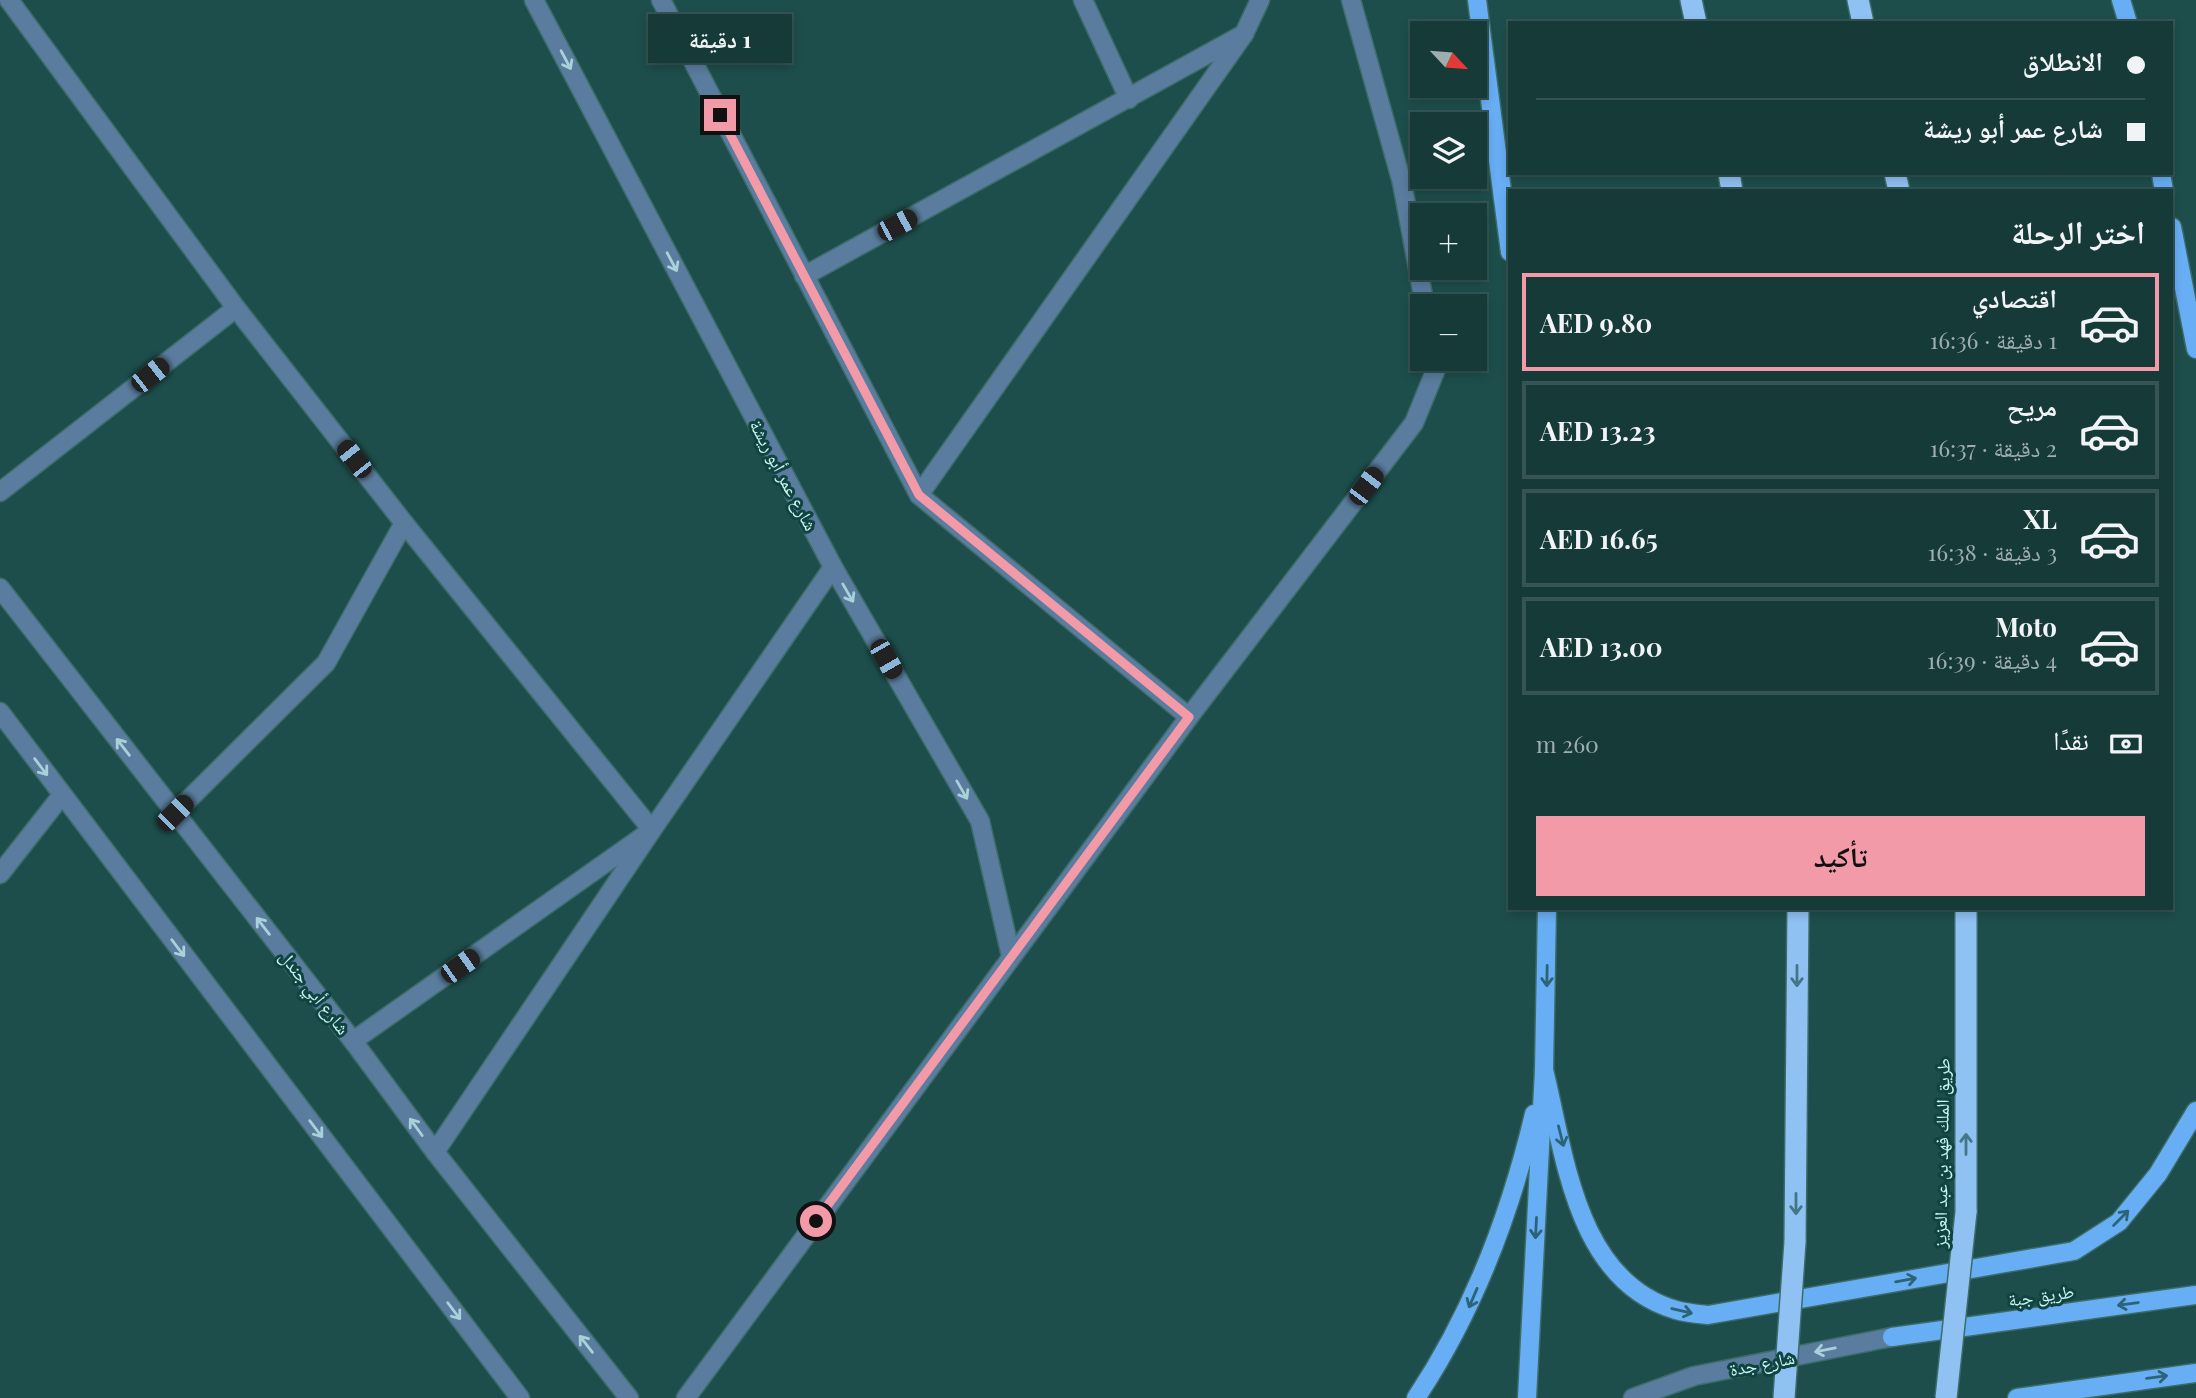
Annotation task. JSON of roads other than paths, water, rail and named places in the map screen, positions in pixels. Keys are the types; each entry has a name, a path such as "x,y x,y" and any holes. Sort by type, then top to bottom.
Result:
{"highway":[{"path":"1690,0 1695,21"},
{"path":"1858,0 1863,21"},
{"path":"1784,1398 1795,1242 1798,910"},
{"name":"طريق الملك فهد بن عبد العزيز","path":"1946,1398 1966,1212 1966,910"}],"main road":[{"path":"1477,0 1508,237"},
{"path":"2122,0 2127,21"},
{"path":"2173,232 2196,349"},
{"path":"1527,1398 1544,1070 1547,910"},
{"path":"1544,1070 1578,1208 1597,1247 1612,1269 1646,1297 1676,1310 1708,1315 2074,1251 2119,1222 2158,1174 2196,1111"},
{"path":"1416,1398 1468,1310 1500,1232 1521,1170 1544,1070"},
{"name":"طريق جبة","path":"1892,1337 2196,1295"},
{"path":"2017,1398 2196,1373"}],"street":[{"path":"9,0 236,308 404,523 652,830"},
{"name":"شارع عمر أبو ريشة","path":"534,0 833,567 980,821 1011,956"},
{"path":"661,0 919,495 1189,717"},
{"path":"1083,0 1129,99"},
{"path":"919,495 1244,34 1260,0"},
{"path":"1350,0 1402,183 1423,294"},
{"path":"804,276 1244,34"},
{"path":"0,492 236,308"},
{"path":"686,1398 1189,717 1414,423 1435,371"},
{"path":"175,813 326,663 404,523"},
{"path":"435,1153 833,567"},
{"name":"شارع أبي جندل","path":"0,588 353,1041 435,1153 629,1398"},
{"path":"0,712 520,1398"},
{"path":"0,874 62,794"},
{"path":"353,1041 652,830"},
{"name":"شارع جدة","path":"1633,1398 1694,1376 1892,1337"}]}
